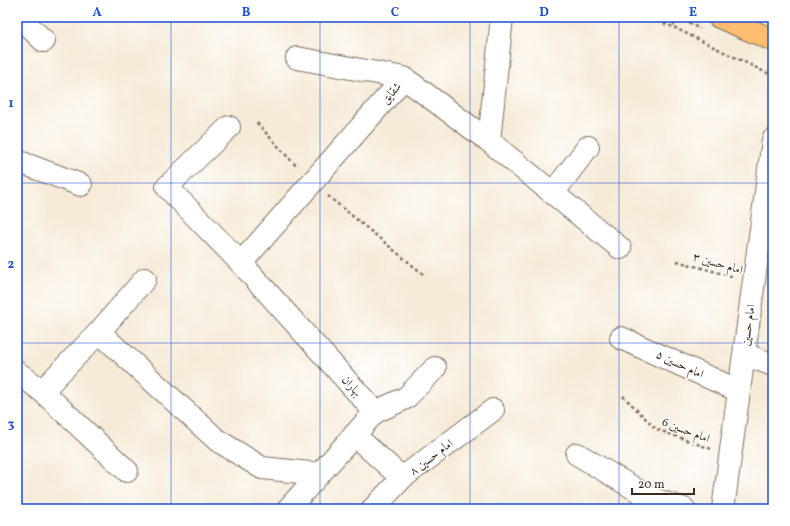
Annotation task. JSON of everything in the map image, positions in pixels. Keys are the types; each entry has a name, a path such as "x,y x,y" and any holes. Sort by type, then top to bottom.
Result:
{"highway":[{"path":"719,17 773,40"}],"street":[{"path":"19,17 44,41"},
{"path":"489,141 502,17"},
{"path":"297,58 404,78"},
{"name":"شقایق","path":"241,263 404,78 489,141 620,248"},
{"name":"بهاران","path":"229,127 167,187 241,263 375,412"},
{"name":"امام حسین","path":"723,509 754,282 766,243 773,140"},
{"path":"553,193 588,147"},
{"path":"17,161 81,185"},
{"path":"42,391 99,332 145,279"},
{"path":"99,332 217,440 262,468 320,474"},
{"name":"امام حسین ۵","path":"620,338 739,391"},
{"path":"744,354 773,365"},
{"path":"288,509 375,412 406,398 435,368"},
{"path":"17,372 42,391 127,471"},
{"name":"امام حسین ۸","path":"373,509 402,478 493,410"},
{"path":"354,435 402,478"},
{"path":"577,454 650,498 684,509"}],"path":[{"path":"647,17 673,27 773,76"},
{"path":"673,27 677,17"},
{"path":"689,23 691,17"},
{"path":"257,123 312,183 423,274"},
{"name":"امام حسین ۳","path":"677,261 754,282"},
{"name":"امام حسین 6","path":"623,396 656,429 730,456"}]}
